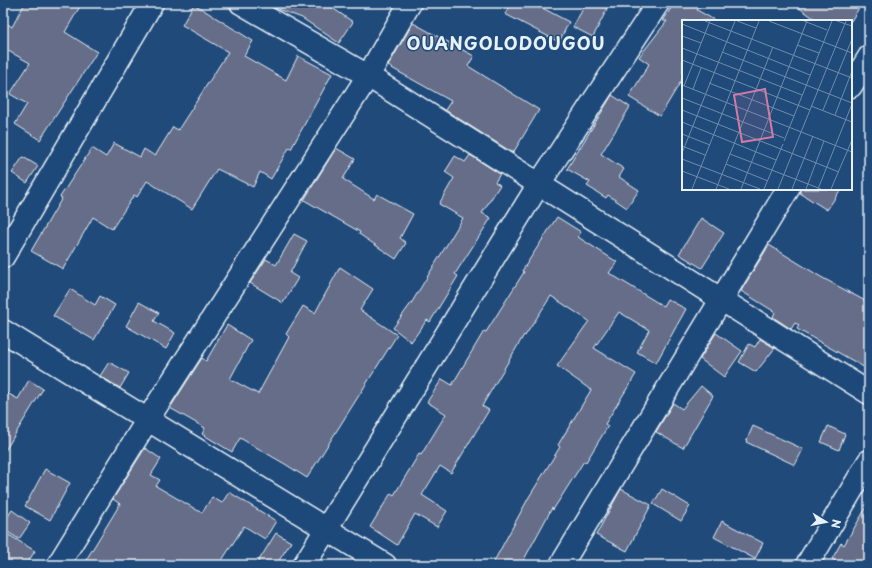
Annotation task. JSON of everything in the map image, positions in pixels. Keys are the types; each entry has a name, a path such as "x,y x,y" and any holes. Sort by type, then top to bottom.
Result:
{"street":[{"path":"3,257 152,3"},
{"path":"241,3 368,76 869,393"},
{"path":"58,565 148,419 368,76 410,3"},
{"path":"304,565 539,184 658,3"},
{"path":"852,84 869,57"},
{"path":"561,565 787,190"},
{"path":"3,330 385,565"},
{"path":"807,565 869,461"}],"building":[{"path":"25,3 82,3 65,32 97,52 40,140 15,124 27,104 10,94 30,63 3,48 3,21 12,27"},
{"path":"267,3 325,3 353,22 339,43 302,18 275,8"},
{"path":"512,3 533,3 569,22 559,42 505,14"},
{"path":"586,3 596,3 607,9 593,37 573,27"},
{"path":"674,3 702,3 697,10 714,20 682,20 682,80 660,116 629,97 649,64 639,57 667,21 663,21"},
{"path":"792,3 862,3 852,20 817,20"},
{"path":"194,4 253,41 244,56 286,80 298,56 332,74 291,149 289,148 271,179 260,172 253,187 217,169 192,209 147,181 137,197 134,195 112,229 93,217 63,269 31,251 62,198 60,197 92,148 106,157 114,143 140,157 144,149 155,156 173,127 178,130 228,52 182,25"},
{"path":"413,23 474,56 468,66 539,110 513,153 445,110 451,101 388,66"},
{"path":"612,95 630,107 601,154 624,169 619,177 639,190 627,208 608,195 606,198 587,186 590,182 567,169"},
{"path":"336,148 355,159 343,179 374,199 377,194 413,214 400,238 406,243 396,259 359,234 360,232 304,200"},
{"path":"470,155 500,174 495,182 500,185 482,213 491,218 455,274 458,276 430,322 427,320 411,342 393,328 412,302 463,218 439,204 454,178 445,172 455,156 465,162"},
{"path":"23,157 38,166 27,183 12,173"},
{"path":"800,190 840,190 827,210 800,193"},
{"path":"557,217 581,232 578,237 617,262 609,273 663,306 667,299 686,309 656,363 637,352 649,330 619,312 594,348 636,374 605,424 608,426 586,462 584,461 553,510 552,508 521,565 492,565 529,497 560,447 558,445 591,390 557,366 589,321 551,296 525,336 524,335 482,406 489,410 451,473 440,466 422,495 447,511 437,527 415,514 397,545 370,527 391,493 394,495 419,454 421,455 446,414 427,402 442,379 452,385 484,331 486,332 524,272 522,271"},
{"path":"701,218 724,233 702,268 679,254"},
{"path":"294,234 307,241 290,273 298,278 283,303 250,283 266,259 276,265"},
{"path":"769,245 821,277 869,303 869,370 797,329 799,325 795,323 791,329 773,317 775,312 741,291"},
{"path":"340,267 373,289 360,310 397,335 307,478 240,438 232,452 202,434 205,428 170,408 202,358 206,361 227,325 251,340 230,379 258,394 289,337 286,334 303,306 315,313"},
{"path":"70,289 95,305 100,296 115,305 94,340 53,316"},
{"path":"139,302 159,313 154,321 175,333 166,349 126,326"},
{"path":"716,333 742,351 724,377 700,359"},
{"path":"760,339 775,348 756,372 739,362 749,344 755,347"},
{"path":"109,362 129,373 120,388 100,376"},
{"path":"29,380 43,389 3,454 3,391 18,399"},
{"path":"701,386 713,396 683,448 656,432 673,403 682,409"},
{"path":"753,426 803,449 795,465 746,442"},
{"path":"828,426 845,434 839,450 821,442"},
{"path":"145,448 161,459 151,475 160,480 156,486 202,513 212,497 222,503 229,492 276,521 265,539 244,526 219,565 83,565 120,504 113,499"},
{"path":"45,469 70,483 50,520 25,506"},
{"path":"621,489 651,505 627,551 596,535"},
{"path":"662,489 690,506 681,521 653,504"},
{"path":"869,503 869,565 841,565 832,559 841,543 844,545"},
{"path":"12,510 30,523 19,539 3,529 3,524"},
{"path":"722,521 763,543 755,559 714,537"},
{"path":"276,533 291,542 276,565 256,565"},
{"path":"9,535 35,551 26,565 3,565 3,544"}],"district":[{"name":"OUANGOLODOUGOU","path":"506,43"}]}
